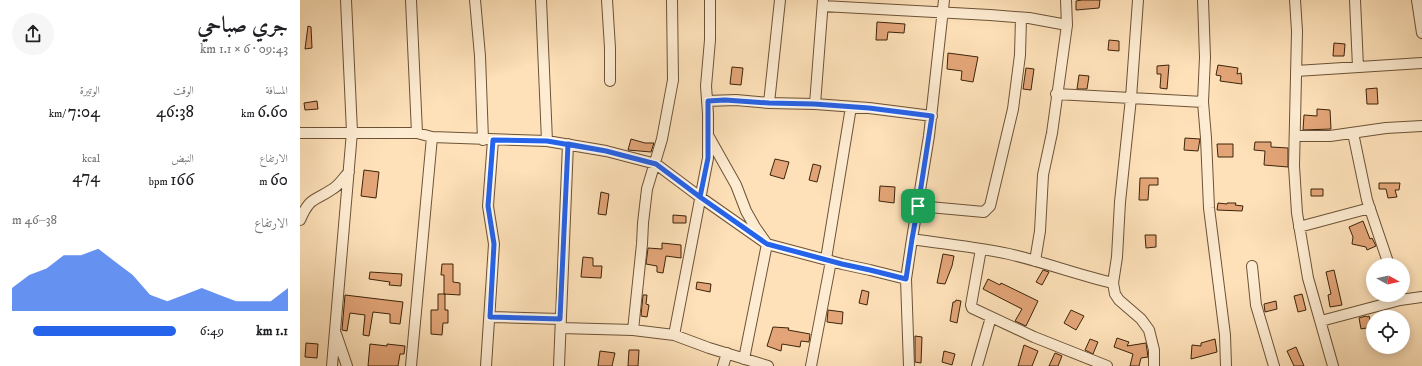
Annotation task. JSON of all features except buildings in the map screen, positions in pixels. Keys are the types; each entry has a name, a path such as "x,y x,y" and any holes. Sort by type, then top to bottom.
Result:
{"street":[{"path":"332,366 352,132 346,0"},
{"path":"411,0 417,133"},
{"path":"475,0 488,140 488,206 494,244 486,366"},
{"path":"540,0 547,141"},
{"path":"607,0 610,81"},
{"path":"633,330 642,244 642,223 647,189 656,164 664,132 673,80 672,0"},
{"path":"674,335 708,158 708,101 706,86 710,40 710,0"},
{"path":"769,103 780,0"},
{"path":"909,366 906,279 932,116 944,0"},
{"path":"1035,261 1040,231 1043,175 1052,133 1056,94 1067,25 1066,0"},
{"path":"1138,0 1131,98 1120,202 1117,257 1113,283 1115,294 1119,300 1141,319 1149,330 1154,350 1154,366"},
{"path":"1204,0 1205,57 1203,102 1209,208 1225,335 1226,366"},
{"path":"1295,0 1297,31 1296,136 1294,166 1295,191 1299,227 1308,278 1333,366"},
{"path":"1355,0 1358,67"},
{"path":"1417,0 1422,34"},
{"path":"814,104 823,3 1021,18 1067,25"},
{"path":"918,206 984,212 990,206 1013,110 1020,55 1021,18"},
{"path":"1296,71 1422,63"},
{"path":"1056,94 1203,102"},
{"path":"708,101 730,100 814,104 932,116"},
{"path":"811,366 851,107"},
{"path":"1296,136 1330,136 1386,128 1422,126"},
{"path":"300,133 417,133 432,137 547,141 606,151 656,164 767,244 906,279"},
{"path":"1354,133 1360,168 1370,208 1387,258"},
{"path":"708,134 732,178 746,211 767,244 744,359"},
{"path":"411,366 432,137"},
{"path":"559,366 568,144"},
{"path":"300,220 310,202 331,190 349,172"},
{"path":"1299,227 1370,208"},
{"path":"912,239 981,249 1035,261 1086,277 1113,283"},
{"path":"981,249 971,306 972,308 1034,337 1108,366"},
{"path":"1252,266 1256,305 1274,366"},
{"path":"1410,297 1422,297"},
{"path":"1321,321 1384,302"},
{"path":"490,317 674,335 768,366"},
{"path":"977,366 991,317"},
{"path":"334,330 347,366"},
{"path":"723,366 727,353"}],"route":[{"path":"918,206 906,279 767,244 700,197 656,164 606,151 568,144 547,141 493,140 488,206 494,237 490,317 560,319 566,201 566,157 568,144 606,151 656,164 700,197 708,158 708,101 725,100 814,104 869,108 932,116 918,206"}]}
